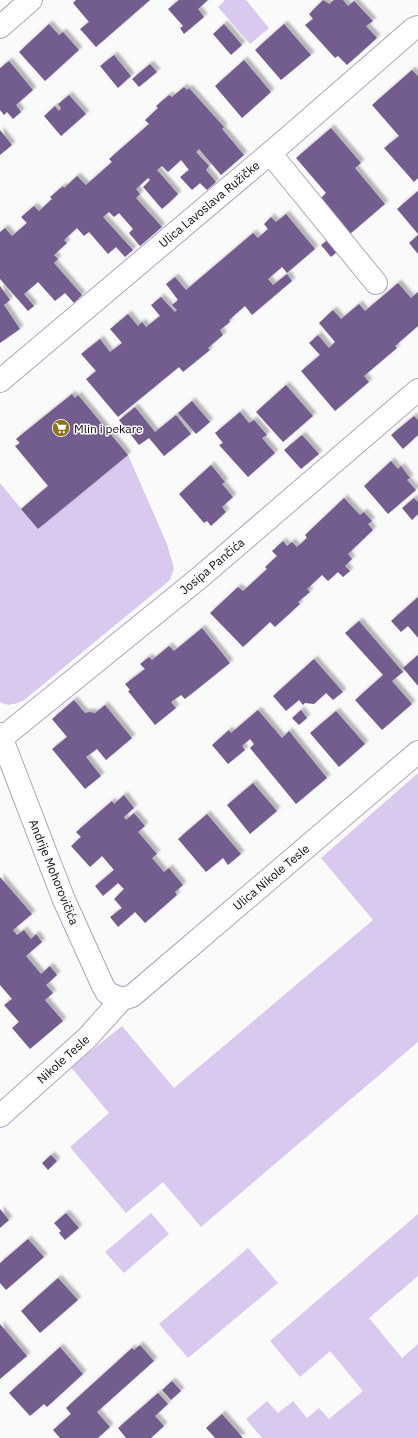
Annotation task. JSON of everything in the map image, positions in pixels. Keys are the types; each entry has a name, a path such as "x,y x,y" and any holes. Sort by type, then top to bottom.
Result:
{"street":[{"path":"0,27 31,0"},
{"name":"Ulica Lavoslava Ružičke","path":"0,381 270,153 413,29 418,27"},
{"path":"270,153 376,283"},
{"name":"Josipa Pančića","path":"1,736 198,579 418,390"},
{"name":"Andrije Mohorovičića","path":"1,736 64,900 99,979 107,993 122,998"},
{"name":"Ulica Nikole Tesle","path":"122,998 132,996 418,752"},
{"name":"Nikole Tesle","path":"0,1116 87,1038 122,998"}],"shaded area":[{"path":"225,0 246,0 269,28 250,44 218,7"},
{"path":"128,455 167,544 174,568 170,580 23,701 12,704 3,704 0,702 0,483 38,529"},
{"path":"418,773 418,1042 201,1227 163,1182 126,1213 70,1147 109,1113 71,1067 122,1026 174,1088 373,920 321,858"},
{"path":"151,1213 169,1234 124,1273 105,1252"},
{"path":"418,1214 418,1276 369,1318 402,1358 418,1344 418,1438 262,1438 246,1419 267,1401 278,1413 293,1401 307,1418 319,1408 329,1419 363,1391 330,1351 300,1377 270,1341"},
{"path":"248,1248 278,1283 188,1358 159,1324"}],"building":[{"path":"76,0 150,0 96,47 80,29 89,22 73,3"},
{"path":"179,0 208,0 198,9 204,17 184,34 180,28 183,26 168,9"},
{"path":"323,0 329,4 334,0 343,0 348,6 354,1 373,21 366,26 377,38 347,65 338,56 335,58 305,25 313,19 309,14"},
{"path":"49,24 59,35 63,32 79,50 45,81 19,52"},
{"path":"224,24 242,45 231,55 213,34"},
{"path":"284,24 311,55 281,80 255,50"},
{"path":"114,55 131,76 118,88 100,66"},
{"path":"244,60 271,92 242,118 215,86"},
{"path":"9,61 33,90 16,105 21,112 13,119 7,112 4,115 0,110 0,68"},
{"path":"150,64 157,72 139,87 132,79"},
{"path":"412,70 418,76 418,178 414,182 384,148 399,136 372,105"},
{"path":"184,87 187,90 189,88 224,127 222,129 244,155 221,175 199,149 196,152 209,166 206,170 216,182 207,190 200,183 192,190 180,177 189,170 181,160 168,172 162,166 157,170 178,194 162,209 143,187 150,180 148,178 136,189 140,194 136,198 162,227 140,246 129,233 133,229 119,213 114,217 109,212 103,217 133,250 125,257 116,247 108,254 89,232 84,236 77,228 64,240 67,243 54,255 58,259 54,263 82,295 74,303 65,293 55,301 38,282 24,294 34,306 28,311 0,279 0,232 5,228 12,236 27,223 21,217 34,206 39,211 52,199 50,197 63,186 64,188 77,176 86,185 112,162 109,159 149,124 145,120 158,108 156,106 169,95 172,97"},
{"path":"69,95 86,114 61,136 44,116 55,106 59,111 61,108 58,104"},
{"path":"331,128 361,163 355,168 385,204 350,234 320,199 326,193 296,158"},
{"path":"0,130 12,145 0,155"},
{"path":"418,191 418,234 397,209"},
{"path":"286,214 315,249 287,273 282,267 268,279 273,285 287,274 292,281 252,315 245,306 220,330 223,335 208,348 210,350 183,372 179,367 118,417 86,379 96,371 81,354 100,339 110,352 122,343 110,329 128,314 138,326 142,322 146,327 160,316 151,305 161,297 175,312 177,310 172,305 178,300 166,284 175,277 186,290 253,233 258,238 268,229 264,224 271,217 276,222"},
{"path":"418,235 418,254 409,243"},
{"path":"329,239 338,251 331,257 321,245"},
{"path":"398,283 411,298 418,292 418,326 395,346 397,348 364,376 369,382 335,411 301,371 320,355 309,343 318,335 329,348 335,342 319,323 333,310 341,319 359,304 365,311"},
{"path":"0,286 10,300 4,305 20,329 0,343"},
{"path":"286,385 313,416 283,442 256,412"},
{"path":"72,394 75,398 78,395 128,455 38,529 21,509 48,486 15,446 20,443 16,439"},
{"path":"192,401 210,422 196,434 178,413"},
{"path":"135,407 155,432 176,415 191,434 164,456 149,438 139,445 119,420"},
{"path":"240,412 249,423 254,420 267,435 262,438 275,453 248,477 219,445 223,443 215,433"},
{"path":"414,416 418,420 418,435 403,449 391,435"},
{"path":"302,435 319,454 301,469 284,450"},
{"path":"391,461 398,469 401,466 410,478 407,480 416,490 388,514 364,486"},
{"path":"211,465 225,482 222,484 233,497 222,507 226,512 211,526 207,521 204,523 179,494"},
{"path":"344,498 360,515 364,512 372,521 368,524 373,530 348,554 352,559 345,566 350,571 343,577 338,572 328,581 322,575 307,589 310,592 298,602 300,604 275,627 270,622 243,647 210,613 238,587 243,591 267,569 265,567 277,556 272,551 283,541 287,546 292,542 297,547 307,538 305,535"},
{"path":"414,498 418,502 418,514 412,520 402,508"},
{"path":"418,597 418,638 408,626 401,632 391,621"},
{"path":"359,621 403,672 392,681 412,704 382,730 355,700 383,675 345,633"},
{"path":"202,628 230,663 185,699 181,695 171,702 176,708 155,725 128,691 130,690 125,684 145,669 140,664 149,657 152,660 169,646 174,651"},
{"path":"418,655 418,686 403,668"},
{"path":"314,659 343,692 333,700 326,693 314,704 305,703 303,705 299,700 286,711 273,696"},
{"path":"74,700 85,713 95,713 105,705 132,738 106,760 97,749 86,757 101,776 85,789 52,749 67,737 52,719"},
{"path":"258,710 282,738 289,731 327,778 296,804 250,748 254,744 250,739 242,746 245,750 228,764 212,745 229,730 231,733"},
{"path":"301,710 307,718 299,725 292,718"},
{"path":"336,711 365,744 339,767 310,733"},
{"path":"253,783 277,811 250,834 227,805"},
{"path":"124,795 134,808 124,817 126,820 134,813 145,826 138,832 157,854 152,858 164,872 169,868 183,885 175,892 177,895 145,923 135,912 118,927 110,917 122,908 114,899 124,889 118,883 103,896 95,886 114,870 102,856 90,867 71,846 81,837 76,832 112,801 114,804"},
{"path":"207,814 241,854 228,865 223,858 206,872 178,839"},
{"path":"0,877 32,914 13,930 17,935 24,930 31,939 36,934 42,942 26,956 41,974 50,966 57,975 46,985 53,993 45,1000 63,1021 30,1049 12,1028 19,1022 4,1005 12,999 0,985"},
{"path":"51,1155 57,1161 48,1170 42,1163"},
{"path":"0,1209 9,1220 0,1228"},
{"path":"66,1213 79,1228 65,1240 59,1233 61,1231 54,1223"},
{"path":"28,1239 44,1257 6,1290 0,1283 0,1263"},
{"path":"58,1278 78,1300 40,1333 21,1311"},
{"path":"0,1324 27,1356 0,1379"},
{"path":"140,1345 154,1361 97,1412 110,1427 98,1438 60,1438 53,1430 71,1414 66,1408 132,1348 134,1350"},
{"path":"60,1347 83,1374 47,1407 44,1404 30,1416 9,1393"},
{"path":"172,1381 181,1391 171,1400 162,1390"},
{"path":"158,1393 168,1404 155,1416 164,1426 151,1438 126,1438 118,1428"},
{"path":"222,1414 243,1438 215,1438 206,1428"}],"place":[{"name":"Mlin i pekare","path":"61,428"}]}
